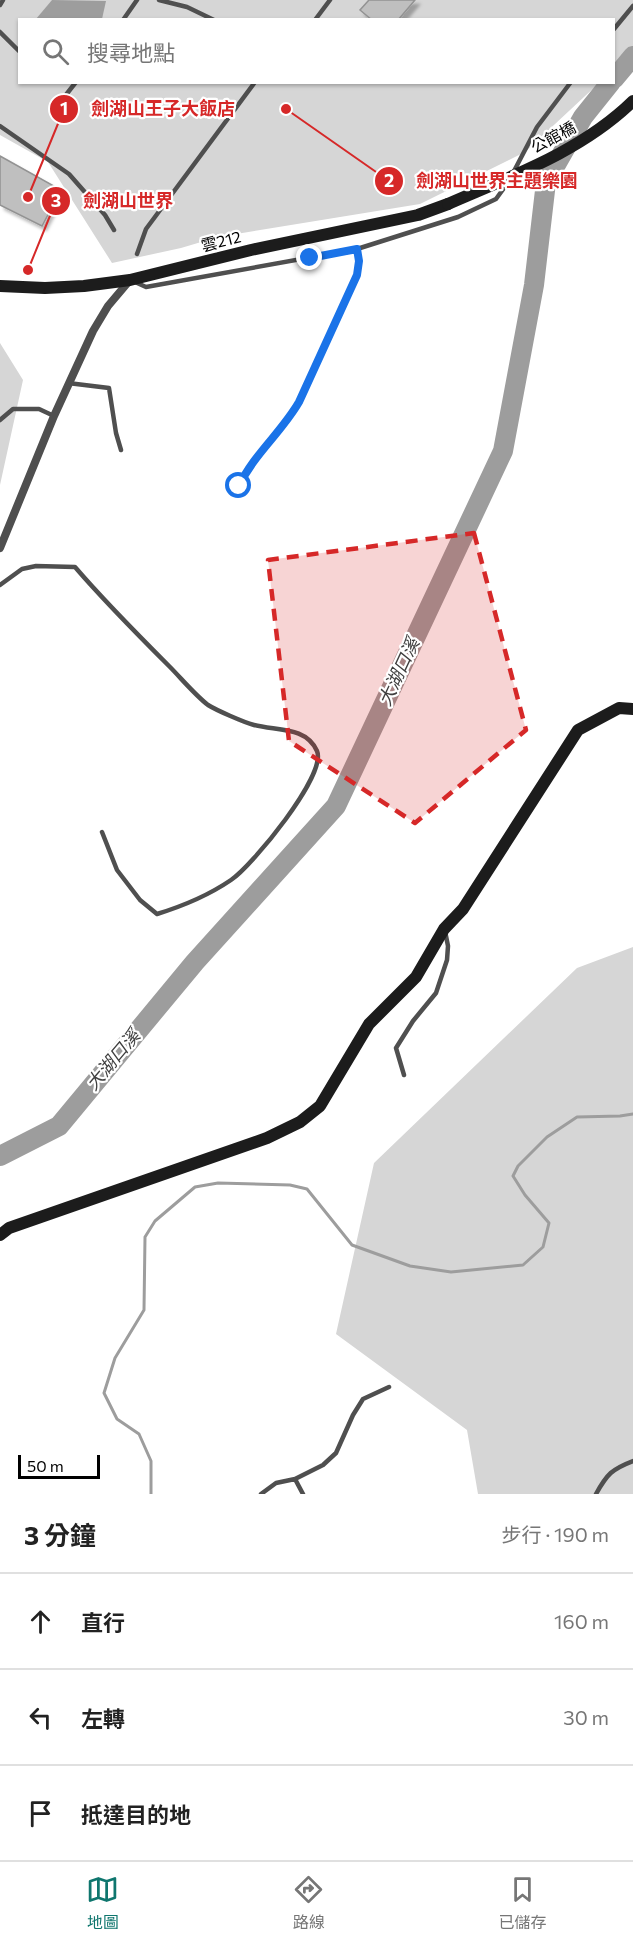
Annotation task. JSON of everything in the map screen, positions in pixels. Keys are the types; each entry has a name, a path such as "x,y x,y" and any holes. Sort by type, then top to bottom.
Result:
{"street":[{"name":"公館橋","path":"448,204 549,159 598,131 633,101"},
{"name":"雲212","path":"0,286 45,288 130,280 251,250 418,214 448,204"},
{"path":"0,548 68,383 108,306 130,280"},
{"path":"0,1235 9,1228 267,1138 300,1122 320,1106 369,1024 416,977 444,929 463,909 578,730 619,708 633,709"}],"lane":[{"path":"0,5 3,0"},
{"path":"124,18 137,0"},
{"path":"159,0 187,7 210,18"},
{"path":"316,18 330,0"},
{"path":"615,28 633,6"},
{"path":"0,32 18,50"},
{"path":"58,105 74,84"},
{"path":"137,254 146,229 254,84"},
{"path":"130,280 146,287 357,249 458,217 496,199 516,168 537,127 569,84"},
{"path":"0,126 69,174 105,215 114,230"},
{"path":"239,486 248,467 288,421 299,402 357,275 359,261 357,249"},
{"path":"68,383 109,388 121,450"},
{"path":"0,420 13,410 39,409 54,416"},
{"path":"0,585 22,569 36,566 75,567 102,599 208,705 253,724 290,730 306,736 317,751 319,761 312,779 285,820 254,858 232,879 183,906 157,914 140,900 117,870 102,832"},
{"path":"404,1075 396,1048 413,1021 436,993 447,960 448,946 444,929"},
{"path":"261,1494 276,1483 295,1479 323,1465 336,1453 363,1399 389,1387"},
{"path":"596,1494 604,1479 615,1468 633,1461"},
{"path":"295,1479 303,1494"}],"highlighted area":[{"path":"474,533 526,730 415,823 289,741 268,560"}],"shaded area":[{"path":"0,0 633,0 633,51 615,68 615,18 18,18 18,84 598,84 525,152 420,204 218,237 181,248 112,263 48,162 0,135"},
{"path":"52,0 106,1 102,18 37,18"},
{"path":"0,343 23,380 0,485"},
{"path":"633,947 633,1494 478,1494 467,1430 336,1334 374,1163 577,968"}],"building":[{"path":"369,0 415,0 400,18 370,18 360,10"},
{"path":"0,156 61,190 42,226 0,205"}],"waterway":[{"name":"大湖口溪","path":"615,78 633,56"},
{"name":"大湖口溪","path":"0,1156 59,1126 195,962 336,806 503,451 534,285 546,182 583,117 609,84"},
{"path":"151,1494 151,1461 139,1434 117,1419 104,1393 115,1358 144,1310 145,1237 155,1221 195,1187 218,1183 290,1185 307,1189 352,1245 410,1266 451,1272 523,1265 543,1247 549,1223 525,1195 513,1176 518,1166 547,1137 577,1117 633,1114"}],"place":[{"name":"劍湖山世界主題樂園","path":"286,109"},
{"name":"劍湖山王子大飯店","path":"28,197"},
{"name":"劍湖山世界","path":"28,270"}],"route":[{"path":"239,486 248,467 288,421 299,402 357,275 359,261 357,249 310,258"}]}
